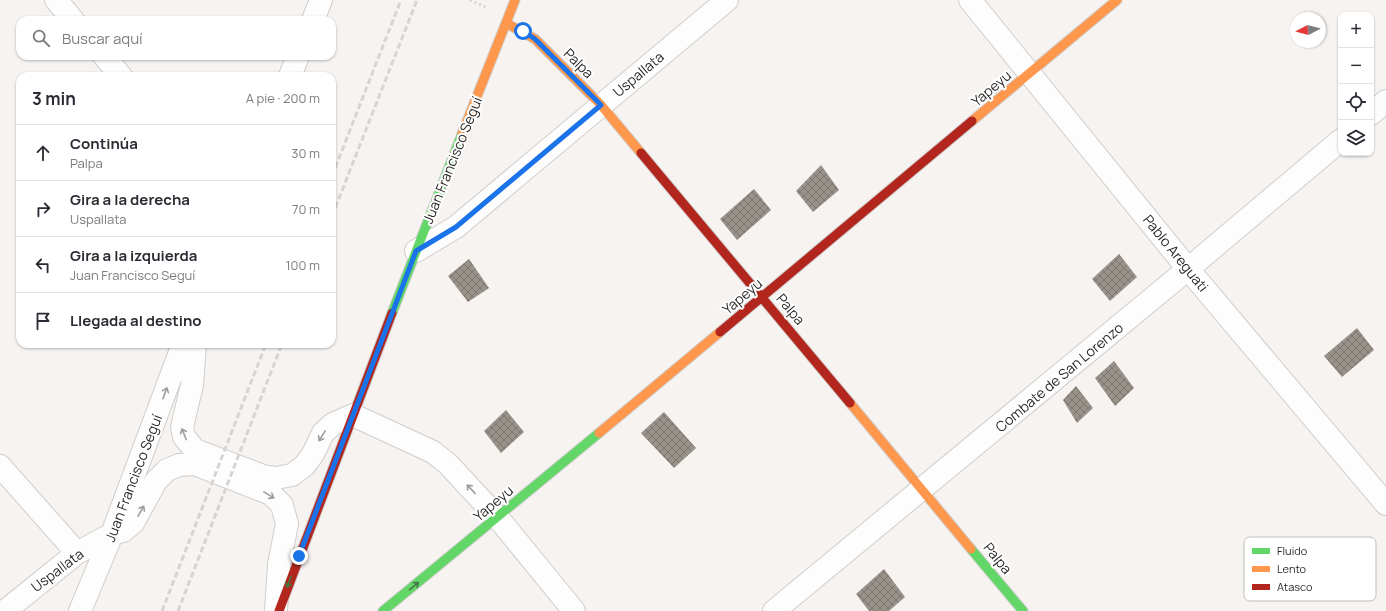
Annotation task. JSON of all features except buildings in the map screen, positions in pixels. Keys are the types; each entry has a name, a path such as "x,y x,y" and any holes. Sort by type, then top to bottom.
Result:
{"street":[{"path":"56,0 70,16"},
{"path":"315,16 321,0"},
{"name":"Juan Francisco Seguí","path":"278,611 416,251 515,0"},
{"name":"Uspallata","path":"416,251 456,227 727,0"},
{"name":"Pablo Areguati","path":"970,0 1188,269 1386,504"},
{"name":"Yapeyu","path":"383,611 498,518 1117,0"},
{"name":"Palpa","path":"506,23 523,31 535,39 601,105 923,489 1023,611"},
{"path":"107,60 118,72"},
{"path":"292,72 296,60"},
{"path":"1374,111 1386,101"},
{"name":"Combate de San Lorenzo","path":"774,611 1188,269 1338,143"},
{"name":"Juan Francisco Seguí","path":"80,611 112,534 182,348"},
{"path":"195,348 192,385 182,427 184,437 195,450 263,476 276,478 292,475 304,466 313,454 323,433 333,424 353,415 432,452 448,464 498,518 574,611"},
{"name":"Uspallata","path":"5,611 77,553 112,534 123,531 133,524 156,481 167,470 179,466 195,464 271,494 282,505 287,524 279,564 278,611"},
{"path":"0,466 77,553"}],"railway":[{"path":"336,166 401,0"},
{"path":"336,206 417,0"},
{"path":"162,611 264,348"},
{"path":"178,611 280,348"}],"traffic: fast":[{"path":"392,313 462,134"},
{"path":"383,611 599,433"},
{"path":"971,549 1023,611"}],"traffic: slow":[{"path":"462,134 515,0"},
{"path":"972,121 1117,0"},
{"path":"506,23 535,39 601,105 641,153"},
{"path":"599,433 720,332"},
{"path":"850,403 971,549"}],"traffic: jam":[{"path":"720,332 972,121"},
{"path":"641,153 850,403"},
{"path":"279,611 392,313"}],"route":[{"path":"299,556 416,251 456,227 601,105 535,39 523,31"}]}
